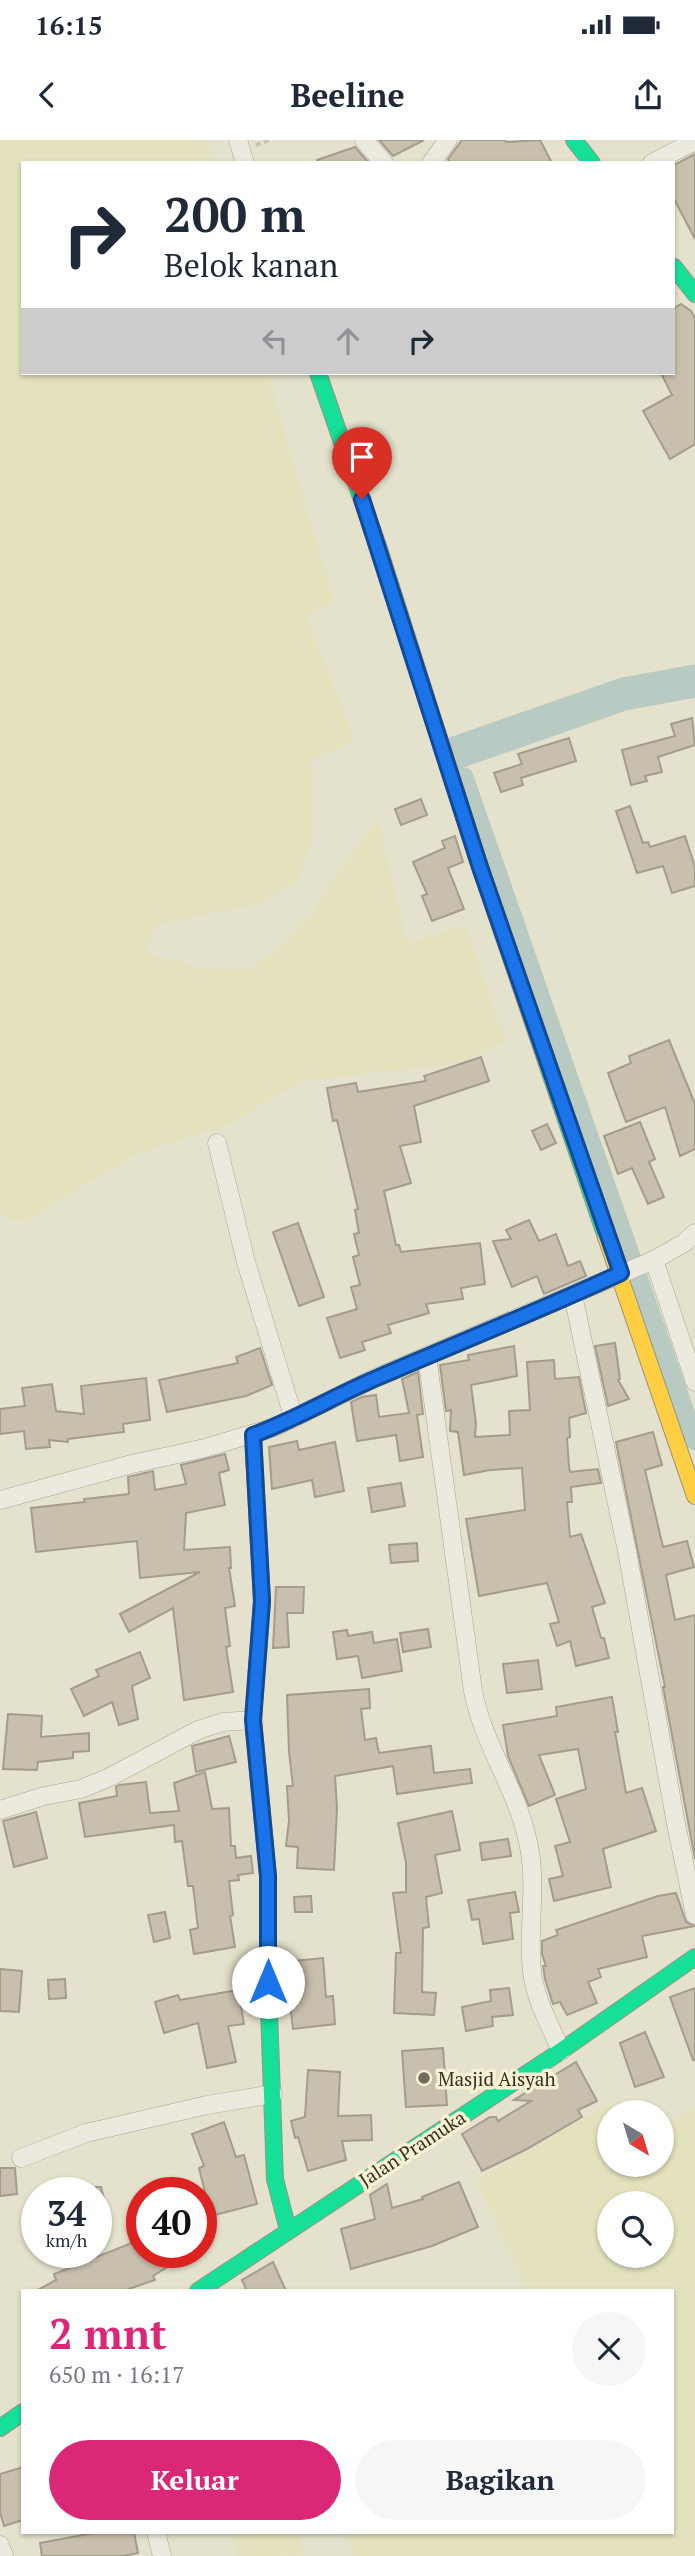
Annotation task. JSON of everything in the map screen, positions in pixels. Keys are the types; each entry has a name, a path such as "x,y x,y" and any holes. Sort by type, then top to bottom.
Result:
{"main road":[{"path":"574,140 590,161"},
{"path":"675,268 695,294"},
{"path":"319,375 379,549 480,867 623,1272 695,1496"},
{"path":"253,1435 262,1601 253,1720 268,1876 268,1982 275,2179 288,2230"},
{"name":"Jalan Pramuka","path":"201,2289 561,2051 695,1957"},
{"path":"0,2428 21,2413"}],"street":[{"path":"238,140 244,161"},
{"path":"364,140 382,161"},
{"path":"432,161 448,140"},
{"path":"656,161 695,141"},
{"path":"217,1143 246,1262 294,1419"},
{"path":"0,1500 253,1435 294,1419 375,1378 651,1261 684,1243 695,1233"},
{"path":"651,1261 695,1382"},
{"path":"573,1295 627,1551 662,1751 695,1915"},
{"path":"427,1356 473,1691 483,1730 528,1839 533,1864 532,1971 536,1993 561,2051"},
{"path":"0,1810 44,1796 81,1789 110,1777 198,1730 222,1722 253,1720"},
{"path":"21,2158 86,2133 207,2105 274,2094"},
{"path":"156,2534 162,2556"},
{"path":"0,2545 4,2556"}],"green space":[{"path":"0,140 205,140 211,161 21,161 21,375 270,375 278,412 334,601 306,616 355,740 311,760 313,839 298,879 261,903 154,925 146,953 203,969 248,970 272,954 315,910 337,874 378,820 407,943 466,926 506,1042 460,1063 302,1081 225,1126 136,1154 23,1222 0,1215"},
{"path":"695,2109 695,2556 355,2556 347,2534 674,2534 674,2289 528,2289 476,2181 597,2110 597,2177 674,2177 674,2120"},
{"path":"232,2534 298,2534 303,2555 238,2556"}],"building":[{"path":"379,140 424,140 393,156"},
{"path":"462,140 540,140 551,161 449,161"},
{"path":"355,147 367,161 317,161"},
{"path":"695,154 695,239 675,201 675,164"},
{"path":"681,304 691,311 695,318 695,444 670,459 643,411 672,395 662,375 675,375 675,307"},
{"path":"692,718 695,745 658,757 662,772 645,776 647,781 631,785 622,750 675,736 671,724"},
{"path":"569,738 576,761 521,778 523,785 501,792 494,773 522,764 518,754"},
{"path":"421,799 427,815 401,825 395,809"},
{"path":"630,806 643,843 648,842 650,847 685,836 695,867 695,886 672,893 663,866 637,873 616,811"},
{"path":"455,836 463,862 448,868 464,909 432,921 422,896 427,894 413,862 445,848 442,841"},
{"path":"669,1040 695,1104 695,1149 680,1156 665,1107 626,1122 608,1073 631,1063 629,1056"},
{"path":"481,1057 489,1081 414,1106 421,1142 400,1146 411,1183 384,1191 396,1245 399,1245 401,1252 480,1243 485,1284 461,1288 463,1299 426,1304 429,1313 388,1325 391,1333 362,1342 365,1350 340,1358 327,1318 357,1309 351,1287 360,1285 353,1257 359,1255 354,1234 359,1233 355,1210 358,1209 337,1120 333,1121 327,1088 356,1083 358,1092 426,1081 424,1076"},
{"path":"640,1122 655,1159 649,1162 664,1197 648,1204 632,1168 618,1174 604,1136"},
{"path":"547,1124 556,1143 541,1150 532,1131"},
{"path":"529,1220 539,1241 556,1234 568,1266 580,1261 586,1276 544,1294 537,1276 512,1287 493,1241 511,1239 506,1230"},
{"path":"298,1223 324,1297 299,1306 273,1232"},
{"path":"615,1343 618,1380 629,1399 608,1406 595,1346"},
{"path":"514,1346 517,1376 471,1385 475,1437 510,1435 509,1411 530,1410 527,1362 554,1360 555,1379 579,1377 586,1413 569,1418 570,1437 567,1438 570,1472 598,1469 601,1483 571,1487 572,1502 567,1502 570,1537 581,1534 605,1603 592,1607 609,1658 576,1666 570,1641 557,1646 550,1624 559,1622 547,1583 479,1596 466,1519 525,1510 522,1468 464,1475 458,1432 450,1431 451,1410 446,1411 440,1365 469,1360 468,1355"},
{"path":"260,1348 272,1385 246,1396 167,1412 159,1380 238,1363 236,1357"},
{"path":"418,1372 423,1414 417,1415 423,1457 400,1461 396,1435 357,1441 351,1402 376,1395 379,1417 409,1413 402,1379"},
{"path":"146,1378 150,1420 123,1424 124,1432 68,1439 68,1442 49,1440 50,1447 26,1449 24,1431 0,1434 0,1409 25,1406 22,1388 52,1384 56,1411 84,1414 81,1386"},
{"path":"653,1432 662,1465 645,1470 663,1547 687,1541 694,1567 666,1575 675,1620 695,1615 695,1859 665,1687 616,1442"},
{"path":"297,1441 299,1450 335,1442 344,1491 315,1497 312,1480 272,1489 269,1447"},
{"path":"225,1454 229,1470 219,1473 225,1505 186,1513 184,1550 230,1547 229,1568 235,1606 225,1608 230,1646 226,1647 233,1692 184,1700 173,1608 129,1632 120,1614 200,1572 140,1578 137,1541 36,1552 31,1508 129,1494 128,1477 153,1471 155,1490 186,1484 181,1465"},
{"path":"401,1483 405,1506 372,1512 368,1488"},
{"path":"417,1543 418,1561 391,1563 389,1545"},
{"path":"276,1587 304,1587 303,1613 287,1613 289,1647 273,1648"},
{"path":"428,1629 431,1647 403,1652 400,1633"},
{"path":"347,1630 348,1636 372,1632 374,1643 397,1639 402,1671 362,1678 358,1656 337,1659 333,1632"},
{"path":"140,1652 150,1678 132,1686 138,1719 119,1725 112,1702 84,1716 71,1689 99,1676 96,1670"},
{"path":"538,1660 542,1689 507,1693 503,1664"},
{"path":"369,1689 370,1708 361,1709 365,1740 376,1738 379,1753 431,1746 434,1773 470,1769 472,1783 397,1794 393,1766 335,1776 337,1808 334,1870 297,1868 298,1847 286,1846 289,1821 287,1786 293,1786 287,1695"},
{"path":"612,1697 626,1793 642,1788 656,1831 603,1849 611,1887 554,1901 549,1879 563,1876 555,1846 570,1842 556,1799 586,1789 578,1749 539,1755 555,1795 529,1806 508,1756 503,1725 557,1716 556,1707"},
{"path":"8,1714 42,1716 41,1737 89,1733 89,1751 73,1752 73,1758 38,1762 37,1770 3,1769"},
{"path":"229,1736 236,1762 196,1772 192,1746"},
{"path":"205,1772 212,1809 229,1808 231,1846 235,1846 236,1858 251,1856 253,1873 238,1875 239,1880 229,1881 233,1915 230,1916 235,1947 194,1954 190,1930 198,1928 193,1886 188,1886 182,1841 175,1842 174,1825 85,1837 79,1803 117,1796 116,1787 119,1785 146,1782 150,1813 179,1811 174,1783"},
{"path":"452,1811 460,1850 435,1855 442,1893 426,1897 429,1927 423,1928 422,1992 436,1993 434,2015 394,2013 396,1953 401,1953 393,1893 406,1892 406,1863 398,1823"},
{"path":"36,1812 47,1858 14,1867 3,1821"},
{"path":"508,1839 511,1856 482,1860 480,1843"},
{"path":"515,1892 519,1912 510,1913 513,1939 483,1944 479,1919 472,1920 468,1900"},
{"path":"676,1893 686,1922 695,1926 642,1936 647,1957 598,1969 601,1977 588,1982 597,2003 567,2015 560,2002 553,2004 545,1979 542,1941 558,1935 556,1930 658,1896"},
{"path":"311,1896 312,1912 295,1912 294,1897"},
{"path":"165,1912 170,1938 154,1942 148,1915"},
{"path":"323,1958 326,1997 333,1996 335,2024 293,2029 288,1988 283,1988 283,1962"},
{"path":"0,1969 22,1971 19,2012 0,2011"},
{"path":"65,1979 66,1998 49,1999 48,1980"},
{"path":"509,1988 513,2015 492,2017 493,2026 466,2031 462,2007 491,2001 490,1990"},
{"path":"695,1988 695,2060 693,2060 670,1997"},
{"path":"238,1990 244,2024 228,2026 236,2062 207,2068 198,2023 164,2033 155,2002 178,1995 180,2000"},
{"path":"645,2032 664,2077 635,2087 620,2043"},
{"name":"Masjid Aisyah","path":"443,2048 447,2105 406,2107 402,2051"},
{"path":"576,2062 597,2101 578,2110 582,2117 482,2171 462,2134 490,2117 496,2117 498,2121 531,2101 514,2100"},
{"path":"308,2070 340,2072 338,2116 371,2115 372,2140 342,2141 346,2160 308,2171 291,2121 305,2117"},
{"path":"224,2122 236,2157 244,2155 257,2204 217,2214 217,2177 201,2177 199,2168 204,2166 192,2134"},
{"path":"0,2168 15,2168 17,2194 0,2196"},
{"path":"459,2182 478,2227 432,2246 351,2269 341,2229 375,2219 370,2195 387,2184 392,2208 423,2199 422,2197"},
{"path":"126,2245 126,2268 166,2268 153,2276 155,2280 129,2289 40,2289 56,2280 54,2274 69,2268 112,2268 112,2251"},
{"path":"273,2262 285,2289 246,2289 242,2280"},
{"path":"21,2468 21,2521 4,2526 0,2512 0,2474"},
{"path":"88,2534 134,2534 138,2553 124,2556 42,2556 40,2543"}],"waterway":[{"path":"455,753 624,694 695,681"},
{"path":"464,777 695,1441"}],"traffic: fast":[{"path":"574,140 590,161"},
{"path":"675,268 695,294"},
{"path":"319,375 379,549 480,867 606,1237"},
{"path":"268,1906 275,2179 288,2230"},
{"path":"201,2289 561,2051 695,1957"},
{"path":"0,2428 21,2413"}],"traffic: slow":[{"path":"606,1237 695,1496"},
{"path":"253,1435 262,1601 253,1720 268,1876 268,1906"}],"place":[{"name":"Masjid Aisyah","path":"424,2078"}],"route":[{"path":"268,1982 268,1876 253,1720 262,1601 253,1435 294,1419 375,1378 621,1273 480,867 362,499"}]}
